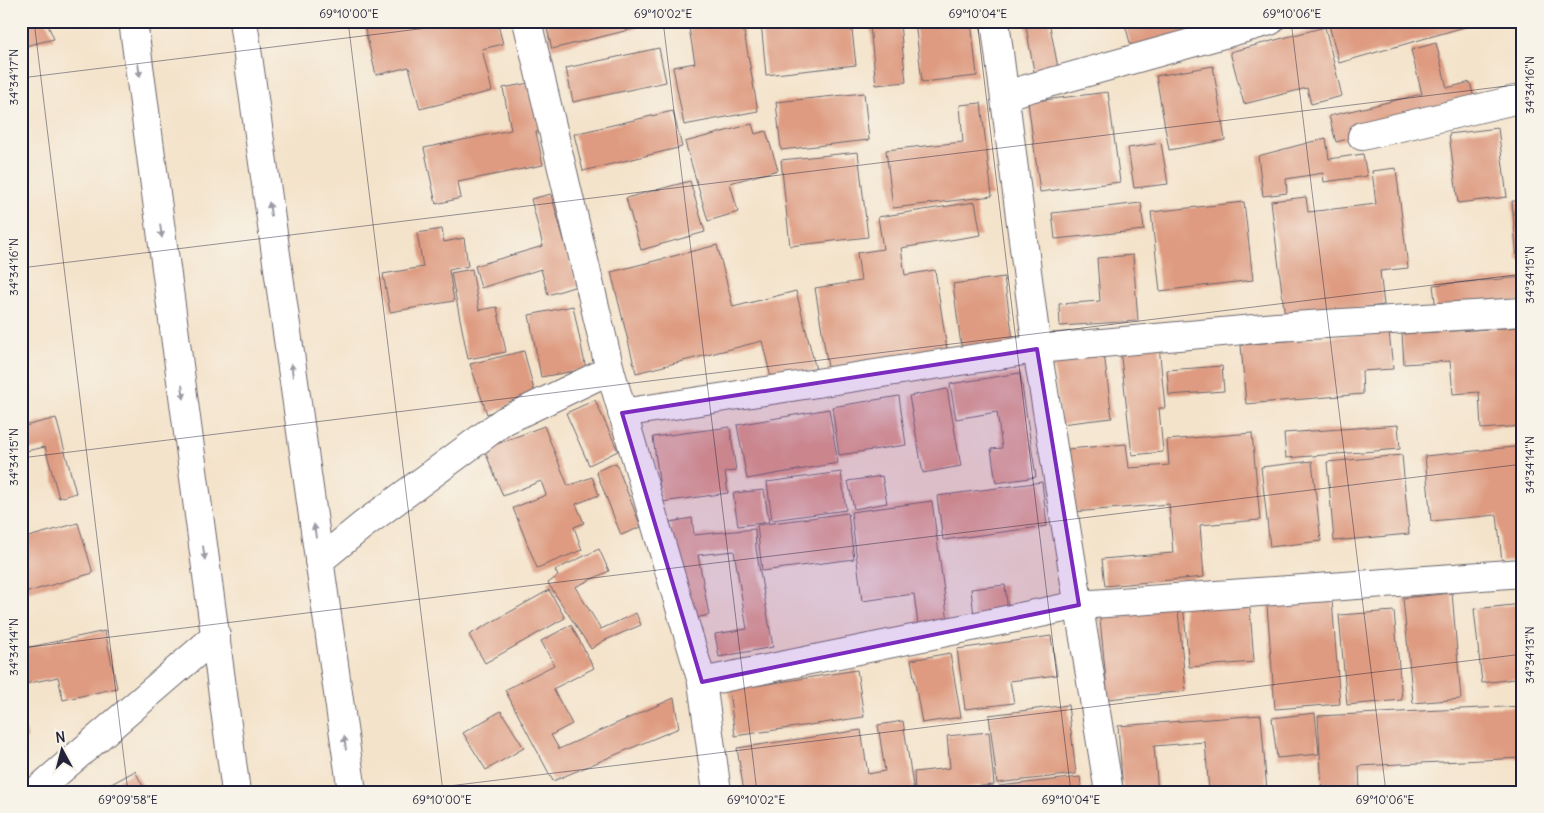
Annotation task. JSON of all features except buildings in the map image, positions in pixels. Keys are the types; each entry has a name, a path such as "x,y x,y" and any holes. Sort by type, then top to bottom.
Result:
{"street":[{"path":"133,21 236,792"},
{"path":"243,21 352,792"},
{"path":"527,21 610,370 702,682 717,792"},
{"path":"995,21 1037,349 1109,792"},
{"path":"1005,95 1270,21"},
{"path":"1362,136 1523,98"},
{"path":"622,413 1037,349 1276,327 1523,312"},
{"path":"319,561 363,525 504,421 610,370"},
{"path":"702,682 1079,605 1523,573"},
{"path":"35,792 216,636"}],"highlighted area":[{"path":"1037,349 1079,605 702,682 622,413"}]}
